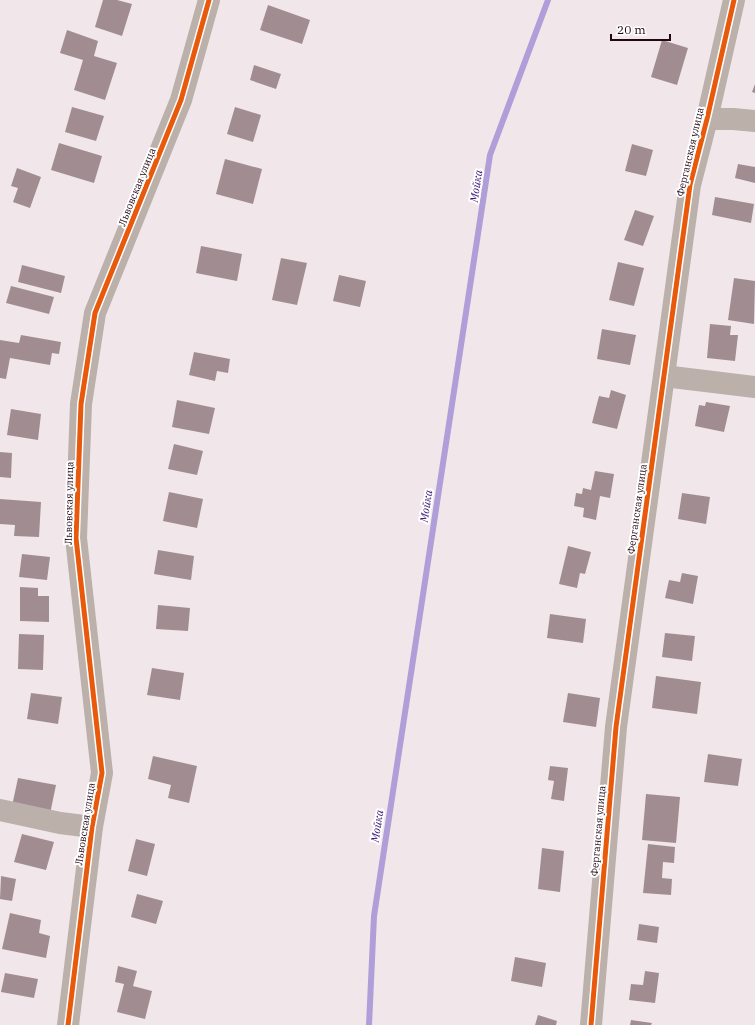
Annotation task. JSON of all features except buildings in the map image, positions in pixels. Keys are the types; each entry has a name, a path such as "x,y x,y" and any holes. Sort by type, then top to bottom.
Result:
{"street":[{"name":"Львовская улица","path":"68,1025 92,827 102,773 76,538 81,404 95,313 181,100 209,0"},
{"name":"Ферганская улица","path":"591,1025 616,727 690,185 707,119 734,0"},
{"path":"707,119 755,121"},
{"path":"664,376 755,387"},
{"path":"0,810 60,823 92,827"}],"waterway":[{"name":"Мойка","path":"369,1025 374,916 490,155 548,0"}],"cycle path":[{"path":"68,1025 92,827 102,773 76,538 81,404 95,313 181,100 209,0"},
{"path":"591,1025 616,727 690,185 707,119 734,0"}]}
